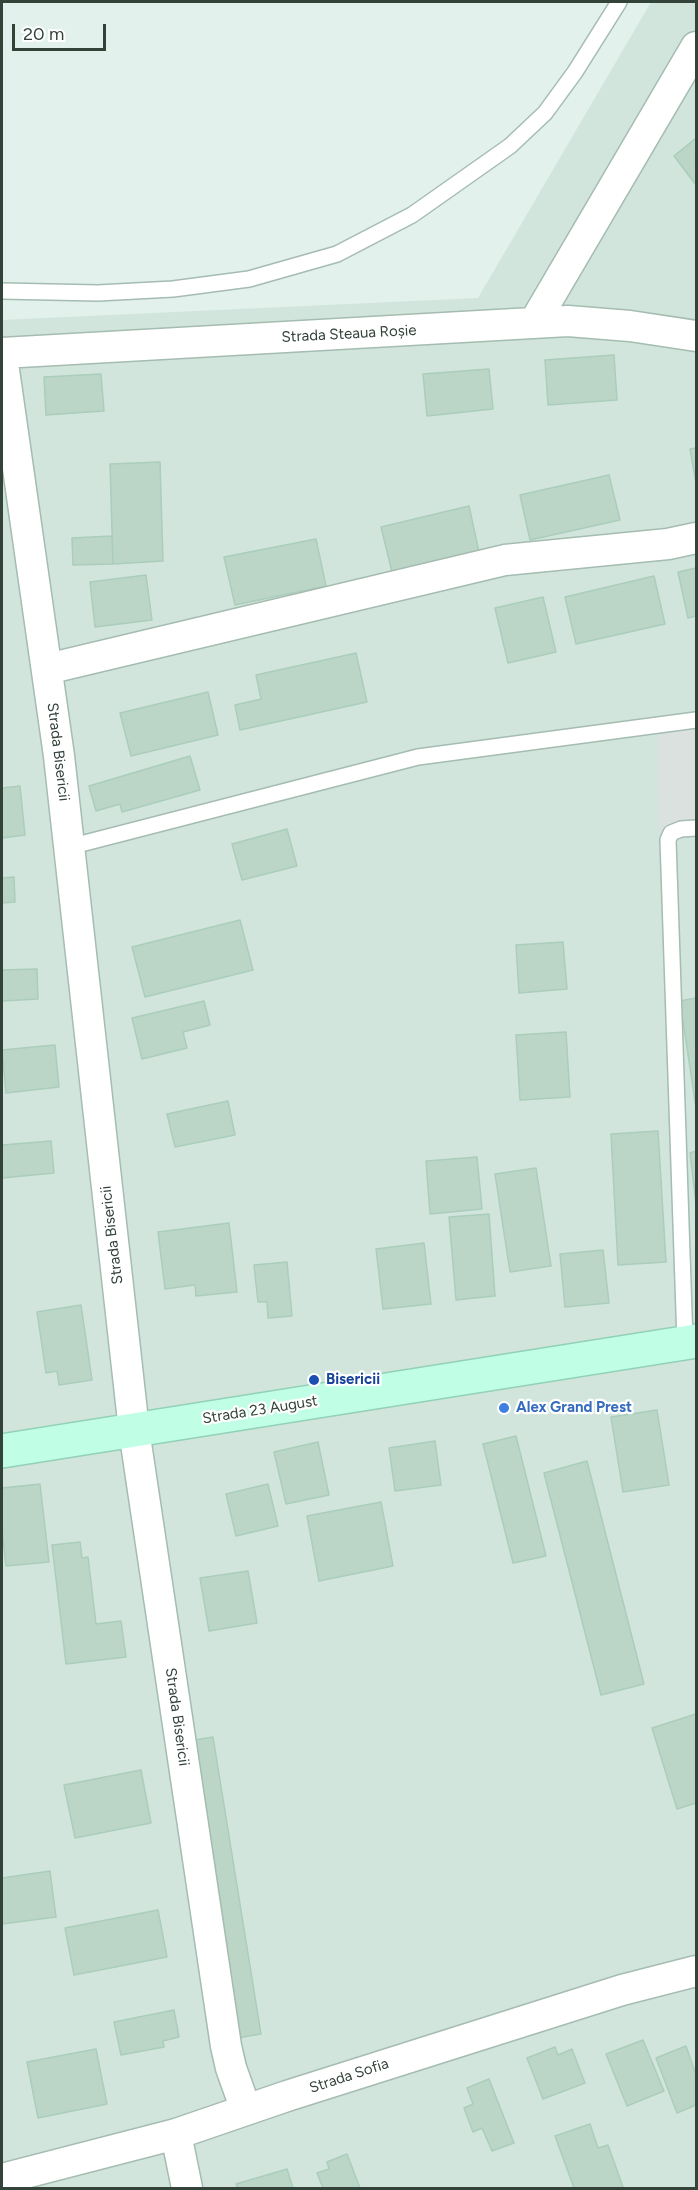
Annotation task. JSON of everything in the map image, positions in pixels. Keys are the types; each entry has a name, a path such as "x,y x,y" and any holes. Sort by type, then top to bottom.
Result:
{"main road":[{"name":"Strada 23 August","path":"2,1451 691,1342"}],"street":[{"path":"534,323 696,47"},
{"name":"Strada Steaua Roșie","path":"2,355 568,321 630,326 696,336"},
{"name":"Strada Bisericii","path":"2,355 47,669 69,847 134,1430 226,2046 246,2110"},
{"path":"47,669 506,560 668,544 696,538"},
{"name":"Strada Sofia","path":"2,2179 176,2134 622,1990 696,1971"},
{"path":"176,2134 188,2188"}],"lane":[{"path":"2,291 98,292 173,289 249,279 337,254 412,215 510,146 545,113 575,72 619,2"},
{"path":"69,847 417,758 696,720"},
{"path":"691,1342 668,840 671,832 696,828"}],"shaded area":[{"path":"651,2 696,2 696,2188 2,2188 2,320 478,298"},
{"path":"696,718 696,832 659,834 658,724"}],"building":[{"path":"696,138 696,185 674,156"},
{"path":"614,355 617,400 548,405 545,360"},
{"path":"489,369 493,409 427,416 423,374"},
{"path":"101,374 104,411 46,415 44,377"},
{"path":"696,448 696,483 690,449"},
{"path":"160,462 163,561 113,564 110,464"},
{"path":"609,475 620,520 530,540 520,495"},
{"path":"469,506 479,552 392,572 381,527"},
{"path":"112,536 113,564 73,565 72,538"},
{"path":"316,539 326,586 235,605 224,557"},
{"path":"696,568 696,616 688,618 678,572"},
{"path":"146,575 152,620 95,627 90,582"},
{"path":"654,576 665,624 576,644 565,597"},
{"path":"543,597 556,652 508,663 495,608"},
{"path":"356,653 367,702 240,730 235,705 261,699 256,675"},
{"path":"208,692 218,735 131,756 120,713"},
{"path":"190,756 200,790 122,812 120,804 96,811 89,786"},
{"path":"20,786 25,835 2,838 2,788"},
{"path":"287,829 297,866 242,880 232,844"},
{"path":"14,877 15,902 2,903 2,878"},
{"path":"240,920 253,970 145,997 132,947"},
{"path":"563,942 567,989 519,993 516,945"},
{"path":"37,969 38,999 2,1001 2,970"},
{"path":"696,998 696,1108 680,1001"},
{"path":"204,1001 210,1025 183,1032 187,1048 142,1059 132,1018"},
{"path":"566,1032 570,1097 520,1100 516,1035"},
{"path":"55,1045 59,1087 6,1093 2,1050"},
{"path":"228,1101 235,1135 175,1147 167,1114"},
{"path":"658,1131 666,1262 618,1265 611,1134"},
{"path":"51,1141 54,1173 2,1178 2,1145"},
{"path":"696,1151 696,1204 690,1153"},
{"path":"477,1157 482,1209 430,1214 426,1161"},
{"path":"536,1168 551,1266 510,1272 495,1174"},
{"path":"489,1214 495,1296 456,1300 449,1217"},
{"path":"229,1223 237,1292 196,1296 195,1285 165,1289 158,1232"},
{"path":"424,1243 431,1304 383,1309 376,1249"},
{"path":"603,1250 609,1303 565,1307 560,1254"},
{"path":"287,1262 292,1316 268,1318 267,1302 258,1302 254,1265"},
{"path":"81,1305 92,1380 59,1385 57,1371 46,1373 37,1312"},
{"path":"657,1410 669,1485 623,1492 611,1417"},
{"path":"516,1436 546,1556 513,1563 483,1444"},
{"path":"435,1441 441,1485 395,1491 389,1448"},
{"path":"318,1442 329,1495 286,1504 274,1452"},
{"path":"587,1461 644,1684 601,1695 544,1473"},
{"path":"40,1484 49,1562 6,1566 2,1530 2,1488"},
{"path":"268,1484 278,1526 236,1536 226,1494"},
{"path":"381,1502 393,1566 319,1581 307,1516"},
{"path":"80,1542 82,1558 88,1557 96,1624 121,1621 126,1657 66,1664 52,1545"},
{"path":"248,1571 257,1623 209,1631 200,1578"},
{"path":"696,1714 696,1803 677,1809 652,1728"},
{"path":"213,1737 261,2034 237,2038 189,1741"},
{"path":"141,1770 151,1823 75,1838 64,1785"},
{"path":"50,1871 56,1917 2,1924 2,1878"},
{"path":"158,1910 167,1957 74,1975 65,1928"},
{"path":"174,2010 179,2037 163,2041 164,2047 121,2055 114,2022"},
{"path":"643,2040 664,2091 627,2106 606,2054"},
{"path":"686,2046 696,2075 696,2105 677,2113 656,2058"},
{"path":"555,2047 558,2055 572,2049 585,2083 543,2099 527,2058"},
{"path":"96,2049 107,2104 38,2118 27,2062"},
{"path":"489,2079 514,2143 492,2151 482,2128 473,2132 464,2108 473,2104 467,2088"},
{"path":"590,2124 598,2148 608,2145 623,2187 574,2188 555,2136"},
{"path":"347,2154 360,2188 323,2188 317,2173 329,2169 327,2162"},
{"path":"287,2169 293,2188 238,2188 236,2184"}],"place":[{"name":"Bisericii","path":"314,1380"},
{"name":"Alex Grand Prest","path":"504,1408"}]}
